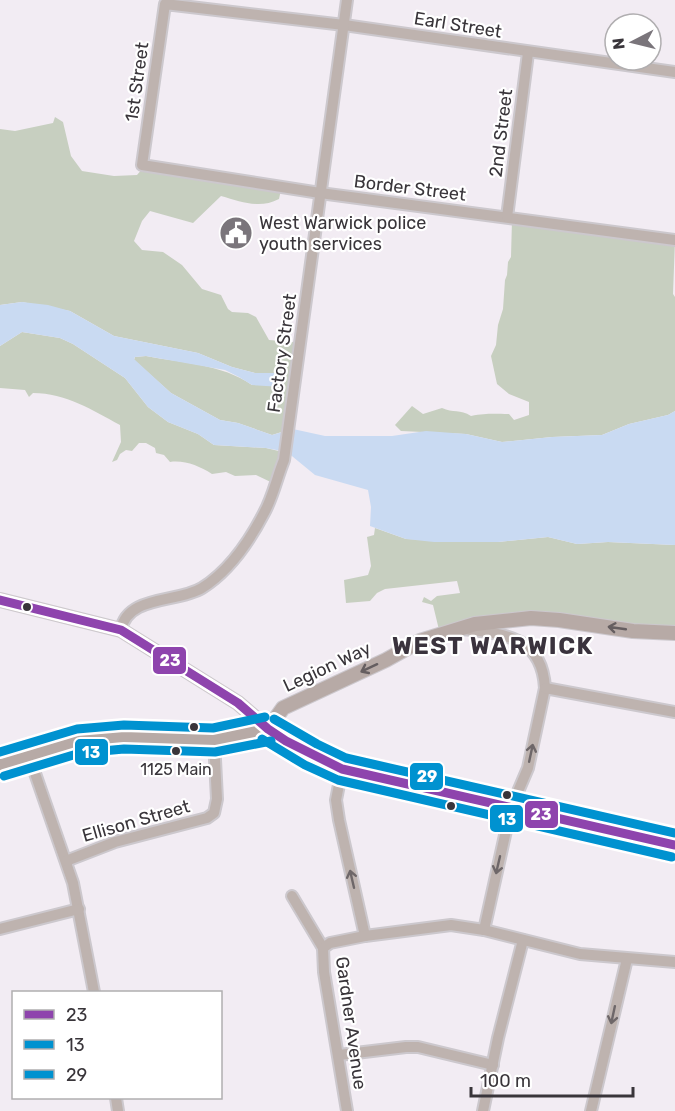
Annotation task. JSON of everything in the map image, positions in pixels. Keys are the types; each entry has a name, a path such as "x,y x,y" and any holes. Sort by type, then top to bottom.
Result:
{"main road":[{"path":"0,600 121,630 238,703 268,729 311,755 342,769 675,845"},
{"name":"Legion Way","path":"268,729 284,708 386,660 420,641 475,624 531,618 633,631 675,633"},
{"path":"0,765 78,741 124,737 214,740 268,729"}],"street":[{"name":"Factory Street","path":"121,630 123,620 135,608 201,589 222,573 265,512 284,460 347,0"},
{"name":"Earl Street","path":"165,4 344,25 528,53 675,72"},
{"name":"1st Street","path":"142,165 165,4"},
{"name":"2nd Street","path":"507,217 528,53"},
{"name":"Border Street","path":"142,165 320,193 675,240"},
{"path":"462,629 504,634 523,643 534,652 540,663 545,688 528,768 511,808 484,930"},
{"path":"545,688 675,712"},
{"name":"Ellison Street","path":"66,861 115,842 207,818 214,813 217,799 214,740"},
{"path":"29,756 74,883 94,991"},
{"path":"342,769 336,800 364,936"},
{"path":"292,896 323,948"},
{"path":"0,929 79,909"},
{"name":"Gardner Avenue","path":"347,1111 324,972 323,948 330,943 364,936 451,925 484,930 580,954 675,962"},
{"path":"483,1111 498,1038 523,940"},
{"path":"591,1111 627,958"},
{"path":"339,1055 418,1047 493,1065"}],"green space":[{"path":"55,117 63,122 71,156 82,171 114,176 137,175 143,168 282,185 279,199 265,204 251,204 221,196 193,223 150,211 142,221 134,241 142,250 163,252 182,265 202,289 221,295 232,312 248,313 256,317 269,340 303,343 288,430 272,435 238,423 220,420 171,393 134,360 135,357 146,356 201,365 228,373 252,385 274,373 255,373 232,367 198,353 114,336 70,311 22,302 0,305 0,129 15,131 53,123"},
{"path":"512,220 675,240 673,294 675,297 675,411 668,415 629,424 602,435 502,442 466,434 401,431 395,425 412,406 423,414 442,408 471,416 509,414 514,420 529,415 529,402 509,394 497,384 491,356 496,345 498,325 503,309 505,280 511,257"},
{"path":"22,332 60,338 73,344 125,378 148,407 168,422 198,434 214,445 266,448 287,453 287,466 279,486 256,475 235,476 226,472 212,474 192,464 170,462 146,443 139,443 132,451 126,450 112,462 121,442 120,425 68,399 33,393 29,397 25,390 0,388 0,346"},
{"path":"375,528 406,539 498,542 548,537 577,544 608,542 675,545 675,632 531,618 440,634 433,605 422,602 424,597 431,601 437,596 460,593 457,581 385,589 377,593 370,601 346,603 344,580 368,575 371,566 367,537 374,535"}],"water":[{"path":"22,302 48,305 70,311 114,336 198,353 232,367 255,373 274,373 281,378 282,387 252,385 225,370 146,356 134,359 171,393 220,420 238,423 272,435 293,429 325,436 392,436 426,431 466,434 502,442 602,435 629,424 668,415 675,411 675,545 608,542 577,544 548,537 498,542 434,542 406,539 370,526 371,507 368,490 315,475 287,452 266,448 214,445 198,434 168,422 148,407 125,378 73,344 60,338 22,332 0,346 0,305"}],"transit line":[{"name":"23","path":"0,600 121,630 238,703 286,741 342,769 675,845"},
{"name":"29","path":"0,752 77,729 124,725 213,728 265,717"},
{"name":"29","path":"274,719 346,758 675,833"},
{"name":"13","path":"262,739 305,765 338,780 672,857"},
{"name":"13","path":"4,776 80,753 124,749 215,752 271,741"}],"place":[{"name":"West Warwick police youth services","path":"236,233"},
{"name":"1125 Main","path":"176,751"}],"district":[{"name":"WEST WARWICK","path":"493,646"}]}
